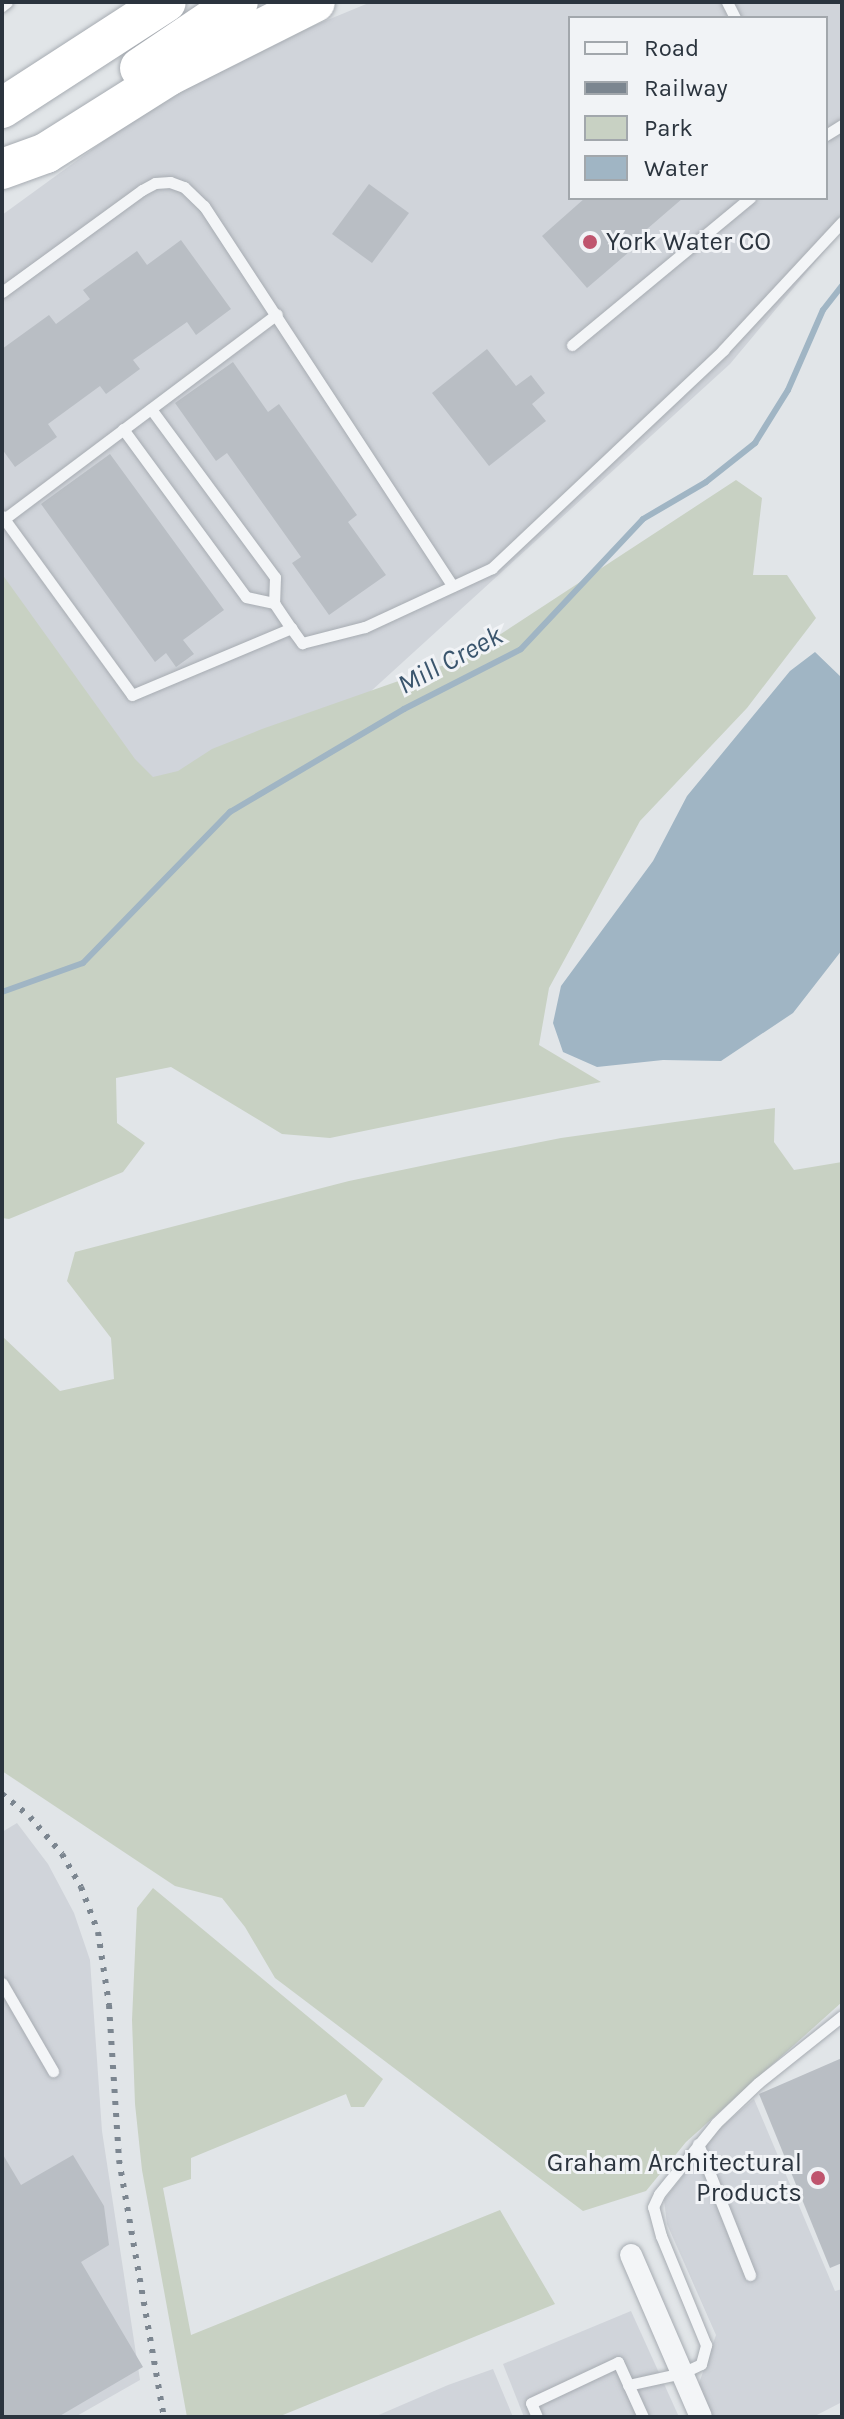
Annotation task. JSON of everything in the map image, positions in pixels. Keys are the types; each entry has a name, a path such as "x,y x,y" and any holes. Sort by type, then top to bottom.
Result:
{"highway":[{"path":"2,108 124,2"},
{"path":"2,108 166,2"},
{"path":"2,166 238,2"},
{"path":"2,166 46,153 170,75 315,2"}],"street":[{"path":"631,2255 701,2417"}],"lane":[{"path":"2,6 7,2"},
{"path":"2,292 155,183 170,182 195,194 277,314 453,586"},
{"path":"572,345 748,200"},
{"path":"151,409 275,577 274,603 302,643 365,627 492,568 723,350 842,222"},
{"path":"277,314 3,517 132,695 291,628"},
{"path":"123,429 246,597 274,603"},
{"path":"2,1983 53,2071"},
{"path":"628,2385 682,2373 701,2364 706,2345 661,2236 653,2207 659,2194 698,2144 758,2083 842,2016"},
{"path":"698,2144 750,2275"},
{"path":"537,2417 531,2403 618,2362 643,2417"}],"shaded area":[{"path":"371,2 842,2 842,230 730,364 179,866 2,599 2,215 123,127 243,55"},
{"path":"17,1823 48,1864 74,1913 90,1960 102,2131 140,2380 75,2417 2,2417 2,1832"},
{"path":"754,2099 835,2291 842,2289 842,2402 813,2417 708,2417 697,2389 716,2335 667,2224 664,2200 720,2128"},
{"path":"631,2311 679,2417 524,2417 503,2364"},
{"path":"493,2369 513,2417 374,2417 448,2385"}],"green space":[{"path":"736,480 762,498 753,575 787,575 816,618 747,708 640,821 549,988 539,1045 601,1082 330,1138 282,1134 171,1067 116,1078 117,1123 145,1143 123,1172 9,1219 2,1218 2,574 135,759 153,777 178,771 212,749 262,729 464,658"},
{"path":"775,1108 774,1142 794,1170 842,1162 842,2002 686,2142 646,2191 583,2211 275,1978 245,1927 222,1898 175,1886 2,1771 2,1336 60,1391 114,1379 111,1338 67,1281 75,1252 349,1181 464,1157 561,1138"},
{"path":"153,1888 383,2079 364,2107 351,2107 346,2094 191,2158 191,2179 163,2188 191,2335 500,2210 555,2304 278,2417 187,2417 142,2170 135,2104 132,2020 137,1908"}],"water":[{"path":"815,652 842,678 842,950 793,1013 721,1061 663,1060 597,1067 563,1052 553,1023 561,986 653,861 687,796 790,671"}],"building":[{"path":"369,184 409,213 372,263 332,234"},
{"name":"York Water CO","path":"583,200 681,200 625,248 629,252 587,288 542,236"},
{"path":"181,240 231,309 196,335 187,322 133,360 140,369 106,394 100,386 48,424 57,437 15,467 2,449 2,349 49,315 56,324 90,299 83,290 137,251 147,265"},
{"path":"487,349 516,386 531,375 545,393 532,404 546,421 489,466 432,393"},
{"path":"233,362 268,412 279,404 357,515 348,522 386,575 329,615 292,563 301,557 227,453 216,461 175,403"},
{"path":"110,454 224,610 183,640 194,654 176,667 166,653 155,662 41,504"},
{"name":"Graham Architectural Products","path":"842,2058 842,2263 830,2268 759,2094"},
{"path":"2,2153 21,2185 73,2155 104,2206 109,2245 81,2262 143,2367 58,2417 2,2417"}],"waterway":[{"name":"Mill Creek","path":"2,992 83,963 230,812 404,709 521,649 643,519 706,482 755,443 788,390 823,310 842,286"}],"railway":[{"path":"2,1794 30,1817 62,1854 81,1887 98,1932 109,2005 119,2160 164,2417"}],"place":[{"name":"York Water CO","path":"590,242"},
{"name":"Graham Architectural Products","path":"818,2178"}]}
